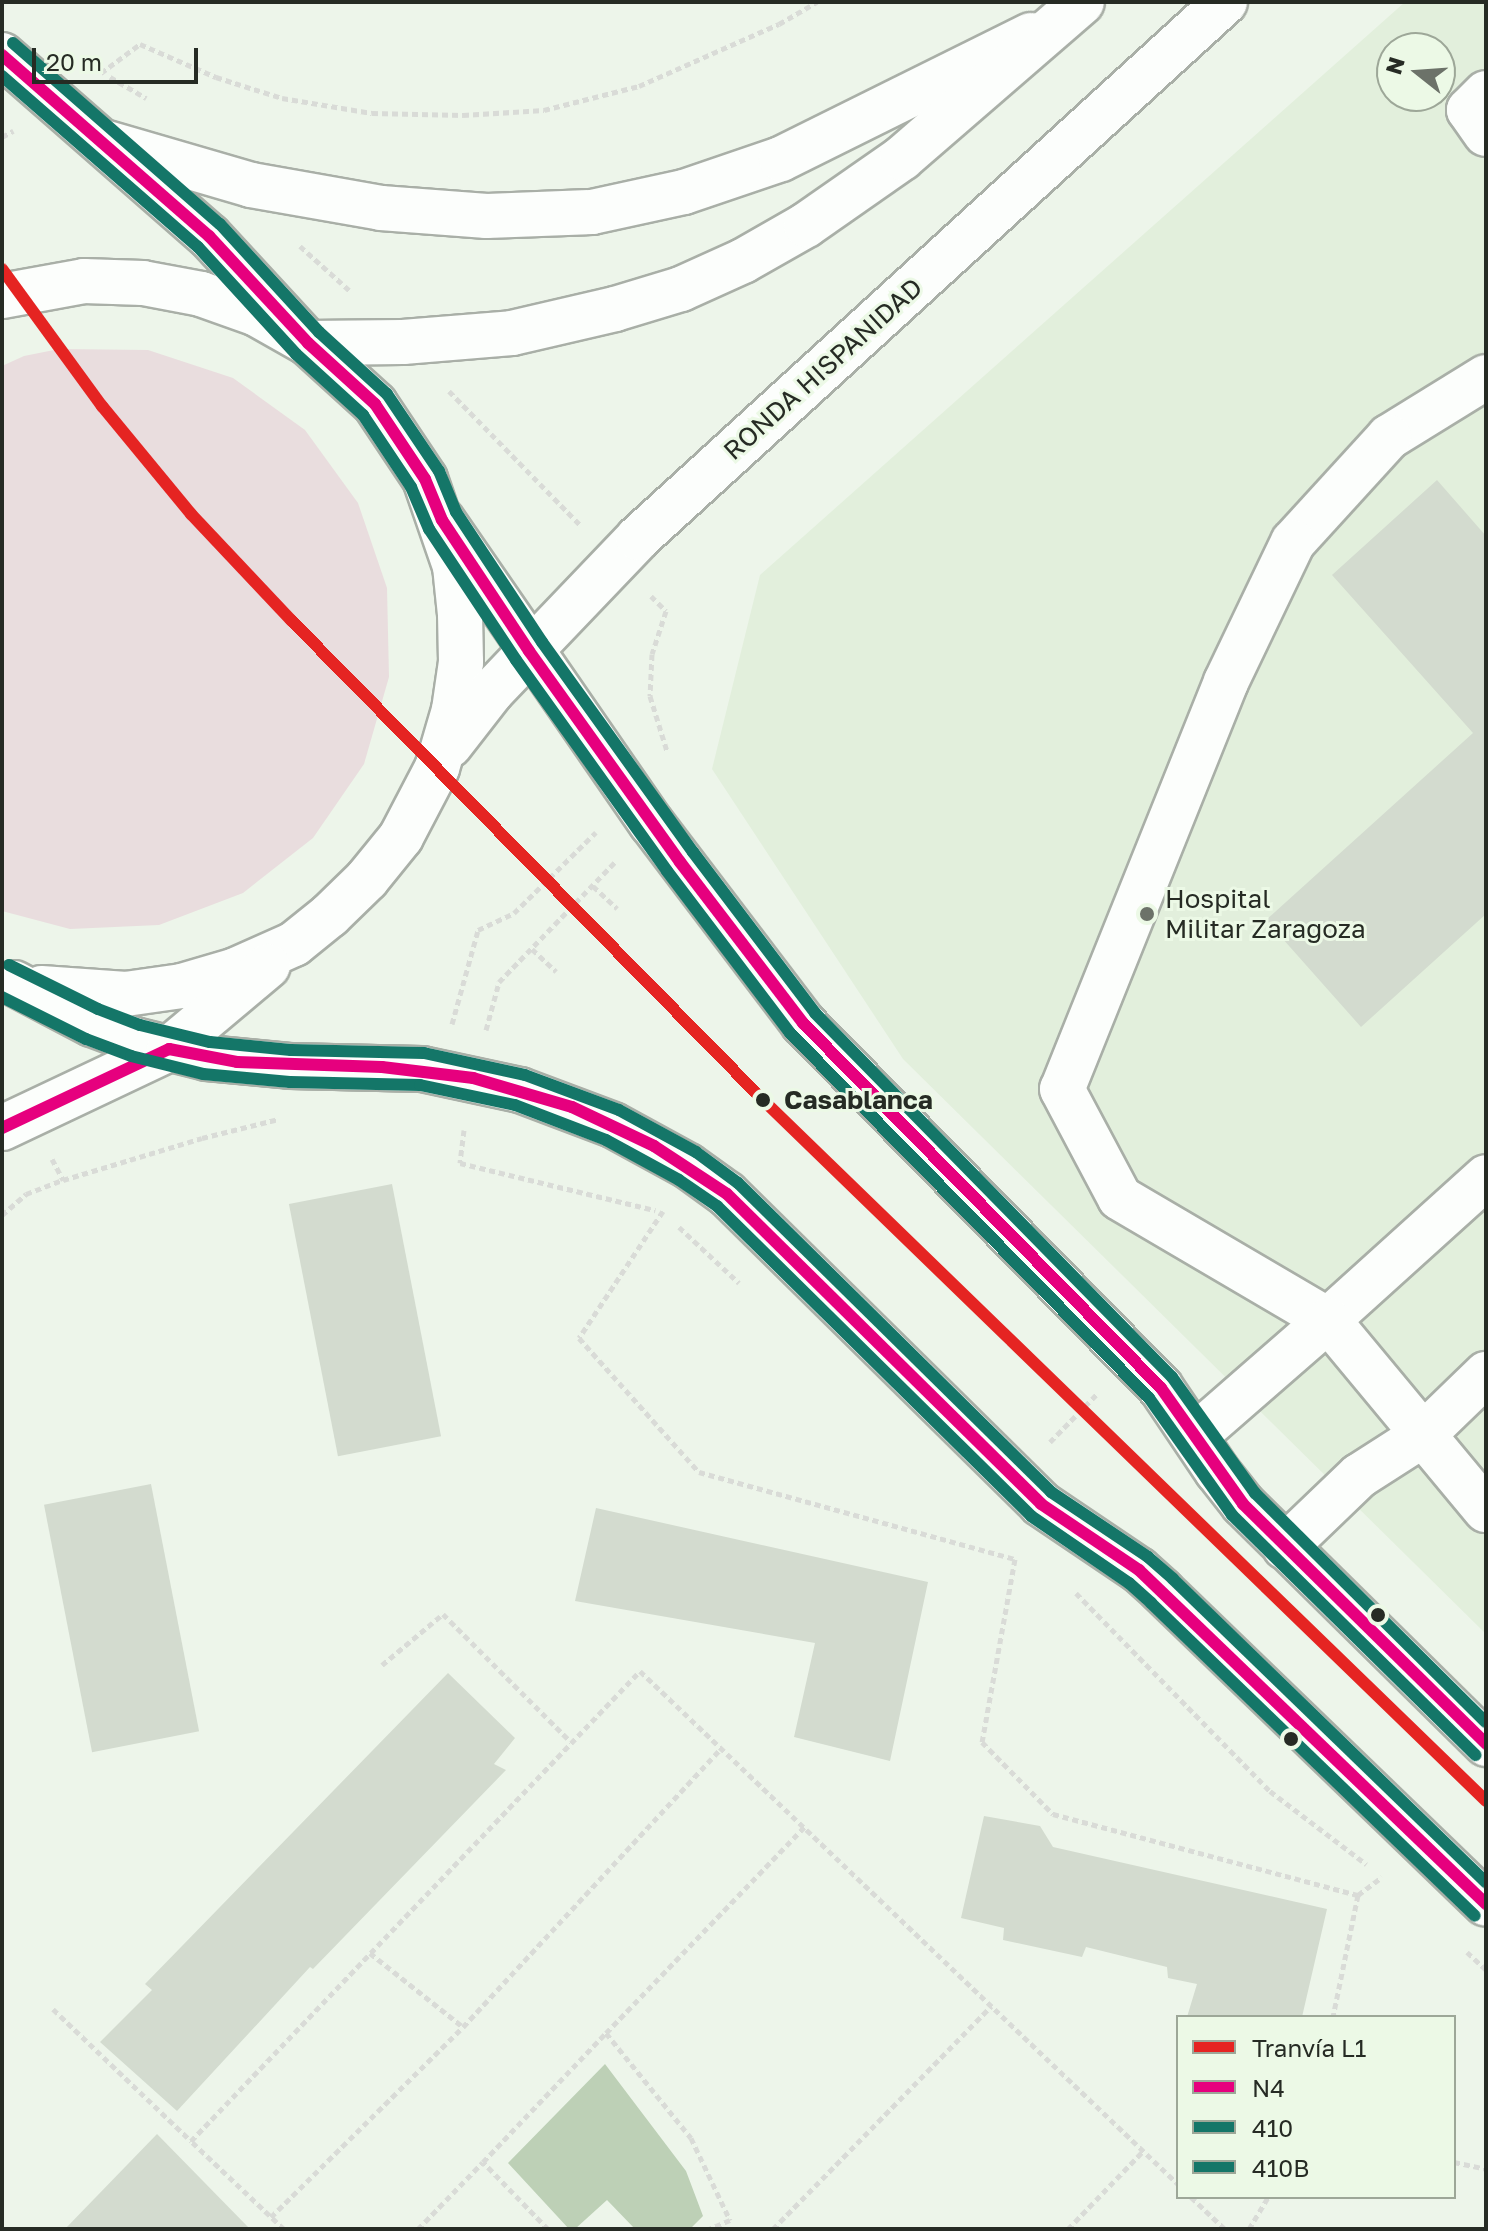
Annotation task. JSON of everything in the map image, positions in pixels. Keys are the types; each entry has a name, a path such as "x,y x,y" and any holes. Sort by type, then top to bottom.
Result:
{"main road":[{"name":"RONDA HISPANIDAD","path":"441,757 492,691 617,561 1225,2"},
{"path":"104,142 251,185 381,208 487,216 592,212 684,192 781,159 874,116 1074,10"},
{"path":"2,296 84,281 143,283 201,294 257,314 308,343 403,342 512,333 615,309 681,289 743,261 806,225 902,158 1074,10"},
{"path":"2,55 209,236 308,343 375,404 425,479 442,520 455,566 461,662 454,710 441,757 401,837 367,879 218,1012 169,1049 2,1128"},
{"path":"1486,93 1469,110 1486,134"},
{"path":"1486,377 1389,437 1293,542 1226,682 1062,1089 1120,1198 1328,1320 1486,1510"},
{"path":"442,520 529,651 652,824 803,1023 1161,1388 1243,1504 1486,1744"},
{"path":"8,981 69,993 126,994 182,986 236,970 294,944"},
{"path":"8,981 92,1024 169,1049 237,1062 395,1068 473,1078 572,1107 654,1146 701,1175 727,1194 1052,1513 1139,1570 1162,1591 1486,1904"},
{"path":"1195,1436 1486,1177"},
{"path":"1285,1547 1359,1476 1423,1435 1486,1374"}],"path":[{"path":"102,72 140,44 216,77 282,98 372,113 463,115 544,110 639,86 779,24 817,2"},
{"path":"291,235 360,299"},
{"path":"439,380 666,611 652,654 650,696 670,757"},
{"path":"652,824 499,982 473,1078 460,1163 663,1211 751,1294"},
{"path":"451,1027 478,930 514,913 590,837"},
{"path":"593,886 617,908"},
{"path":"532,949 556,971"},
{"path":"2,1215 26,1194 166,1148"},
{"path":"663,1211 579,1338 699,1472 1015,1559 982,1742 1053,1814 1358,1895"},
{"path":"1015,1478 1131,1358"},
{"path":"1072,1589 1270,1791 1394,1887"},
{"path":"382,1665 443,1614 571,1742"},
{"path":"191,2141 640,1671 1176,2182"},
{"path":"271,2217 463,2027 721,1748"},
{"path":"418,2229 804,1827"},
{"path":"1333,2015 1358,1895 1382,1877"},
{"path":"1463,1949 1486,1970"},
{"path":"370,1953 463,2027"},
{"path":"773,2229 991,2006"},
{"path":"53,2009 284,2229"},
{"path":"606,2033 691,2138 730,2220 709,2229"},
{"path":"1068,2229 1143,2151"},
{"path":"483,2162 548,2229"},
{"path":"1456,2162 1486,2169"},
{"path":"1193,2199 1225,2229"},
{"path":"1249,2229 1267,2199"}],"shaded area":[{"name":"Hospital Militar Zaragoza","path":"1405,2 1486,2 1486,1634 903,1059 712,769 760,575"},
{"path":"59,349 148,350 233,378 305,430 358,503 387,588 389,677 364,764 313,838 243,893 159,925 70,929 2,911 2,366 24,356"},
{"path":"605,2064 686,2171 703,2216 690,2229 635,2229 607,2200 575,2229 569,2229 508,2163"}],"building":[{"path":"1437,480 1486,536 1486,914 1361,1027 1266,920 1473,733 1332,575"},
{"path":"392,1184 441,1436 338,1456 289,1204"},
{"path":"151,1484 199,1731 92,1752 44,1505"},
{"path":"596,1508 928,1582 890,1761 794,1737 815,1643 575,1601"},
{"path":"448,1673 515,1738 494,1764 506,1770 313,1969 310,1967 177,2111 100,2042 152,1990 145,1984"},
{"path":"984,1816 1040,1826 1053,1847 1327,1909 1302,2015 1188,2015 1197,1984 1168,1978 1167,1967 1086,1947 1082,1957 1003,1940 1004,1928 961,1918"},
{"path":"157,2134 250,2229 65,2229"}],"tram line":[{"name":"L1","path":"2,269 102,406 191,514 291,620 763,1100 1486,1801"}],"transit line":[{"name":"410B","path":"13,43 220,224 319,332 387,394 439,471 456,512 542,642 693,852 815,1013 1172,1377 1255,1493 1486,1722"},
{"name":"N4","path":"2,55 209,236 308,343 375,404 425,479 442,520 529,651 680,862 803,1023 1161,1388 1243,1504 1486,1744"},
{"name":"410","path":"2,76 198,247 296,354 363,415 411,487 429,529 516,660 667,871 790,1033 1149,1398 1232,1515 1475,1755"},
{"name":"410B","path":"9,965 98,1009 140,1025 210,1042 291,1050 424,1053 525,1075 619,1110 696,1152 738,1183 1051,1492 1148,1557 1173,1579 1486,1882"},
{"name":"410","path":"2,997 86,1039 131,1056 203,1074 290,1082 420,1085 515,1105 606,1140 679,1180 717,1206 1031,1516 1129,1583 1151,1603 1475,1916"},
{"name":"N4","path":"2,1128 169,1049 237,1062 382,1067 473,1078 572,1107 654,1146 727,1194 1041,1504 1139,1570 1486,1904"}],"place":[{"name":"Hospital Militar Zaragoza","path":"1147,914"},
{"name":"Casablanca","path":"763,1100"}]}
